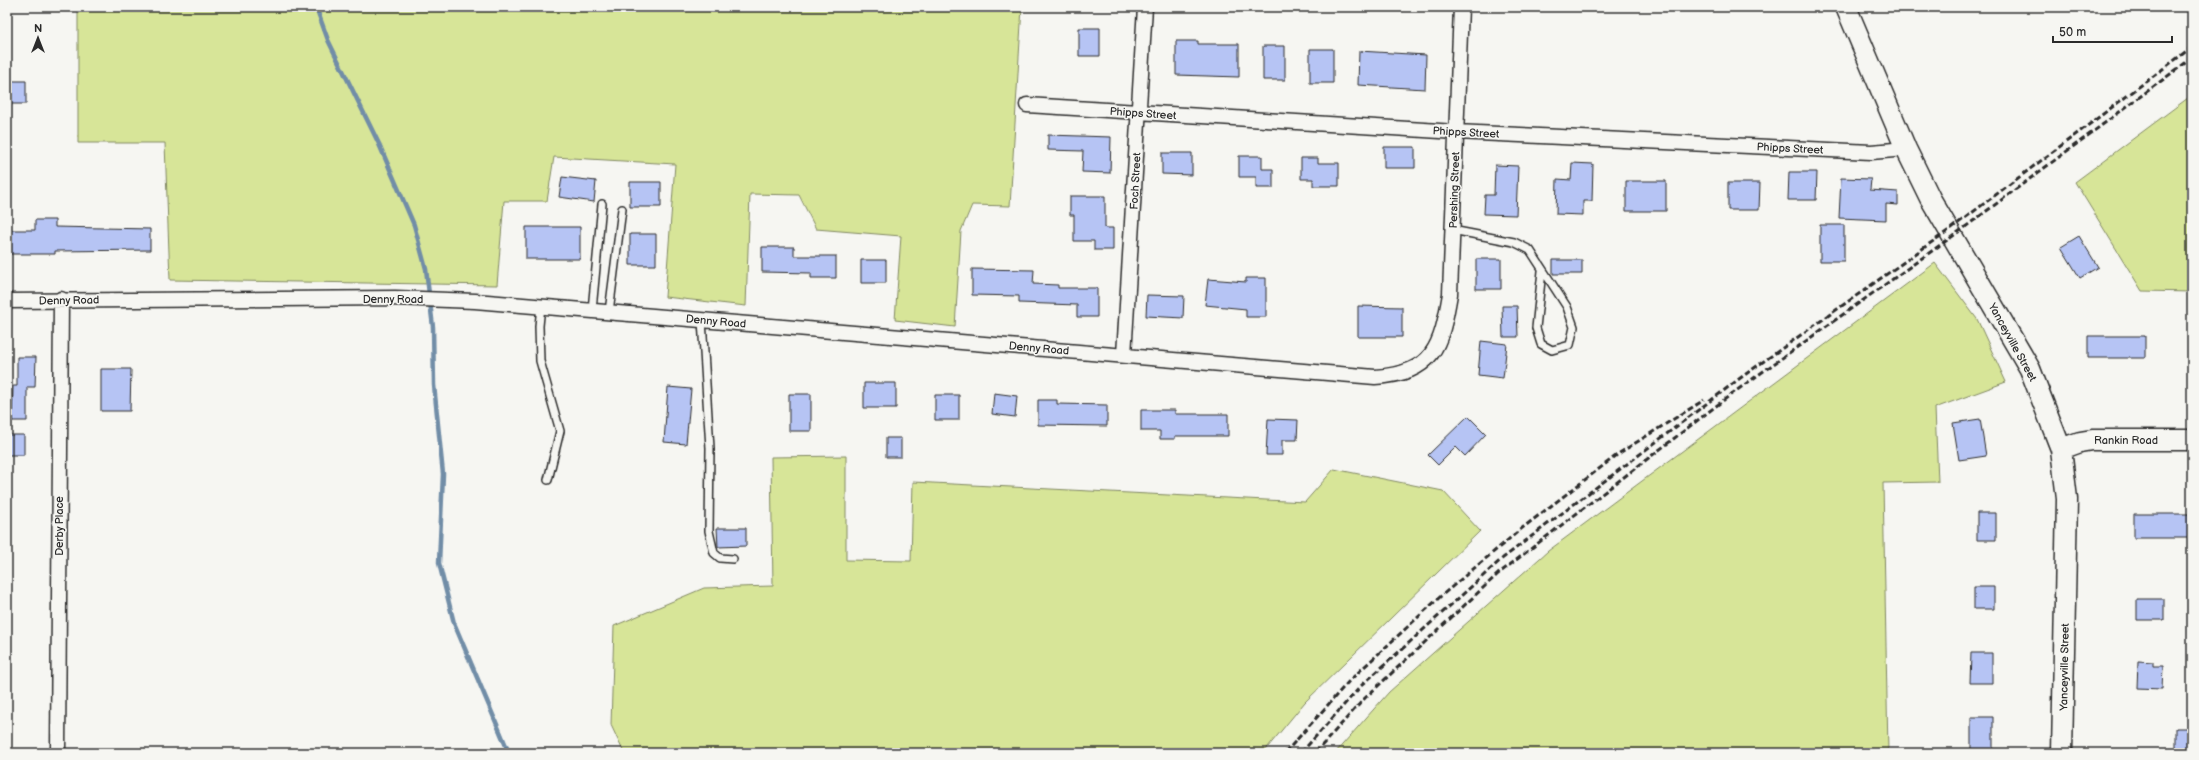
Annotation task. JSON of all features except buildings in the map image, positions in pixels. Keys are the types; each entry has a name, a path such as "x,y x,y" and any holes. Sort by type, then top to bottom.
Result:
{"main road":[{"name":"Yanceyville Street","path":"1846,7 1906,149 1930,198 2030,369 2061,449 2067,499 2062,753"},
{"name":"Rankin Road","path":"2061,449 2080,442 2092,440 2192,440"}],"street":[{"name":"Foch Street","path":"1124,355 1145,7"},
{"name":"Pershing Street","path":"1422,366 1436,346 1445,326 1450,294 1461,7"},
{"name":"Phipps Street","path":"1027,106 1456,132 1872,152 1906,149"},
{"name":"Denny Road","path":"7,301 61,299 275,300 395,298 592,310 1375,377 1398,376 1422,366"},
{"name":"Derby Place","path":"58,753 61,299"}],"lane":[{"path":"592,310 602,204"},
{"path":"609,312 622,209"},
{"path":"1452,230 1514,242 1530,250 1542,271 1567,307 1574,327 1570,345 1552,350 1541,344 1536,328 1542,271"},
{"path":"541,306 539,326 540,361 560,431 548,480"},
{"path":"702,320 710,448 709,531 714,553 720,558 733,559"}],"green space":[{"path":"78,7 1022,7 1010,206 972,205 961,231 955,327 895,320 901,236 816,229 799,195 750,194 746,306 665,297 675,164 554,157 547,201 504,201 497,285 170,280 165,143 78,143"},
{"path":"2192,95 2192,292 2142,291 2075,182"},
{"path":"1935,263 1977,319 2006,382 1935,408 1938,482 1883,483 1888,753 1335,753 1389,692 1548,551"},
{"path":"846,456 846,560 911,561 913,482 1305,502 1334,469 1443,491 1480,531 1305,702 1263,753 624,753 611,725 614,626 704,588 773,586 771,457"}],"waterway":[{"path":"316,7 328,40 379,144 414,225 426,269 433,327 434,385 443,474 439,563 454,623 509,753"}],"railway":[{"path":"1301,753 1361,686 1503,558 1743,376 1949,230 2192,47"},
{"path":"1315,753 1365,698 1498,574 1733,393 1953,236 2192,58"},
{"path":"1285,753 1350,680 1441,596 1521,529 1621,452 1704,400"}]}
